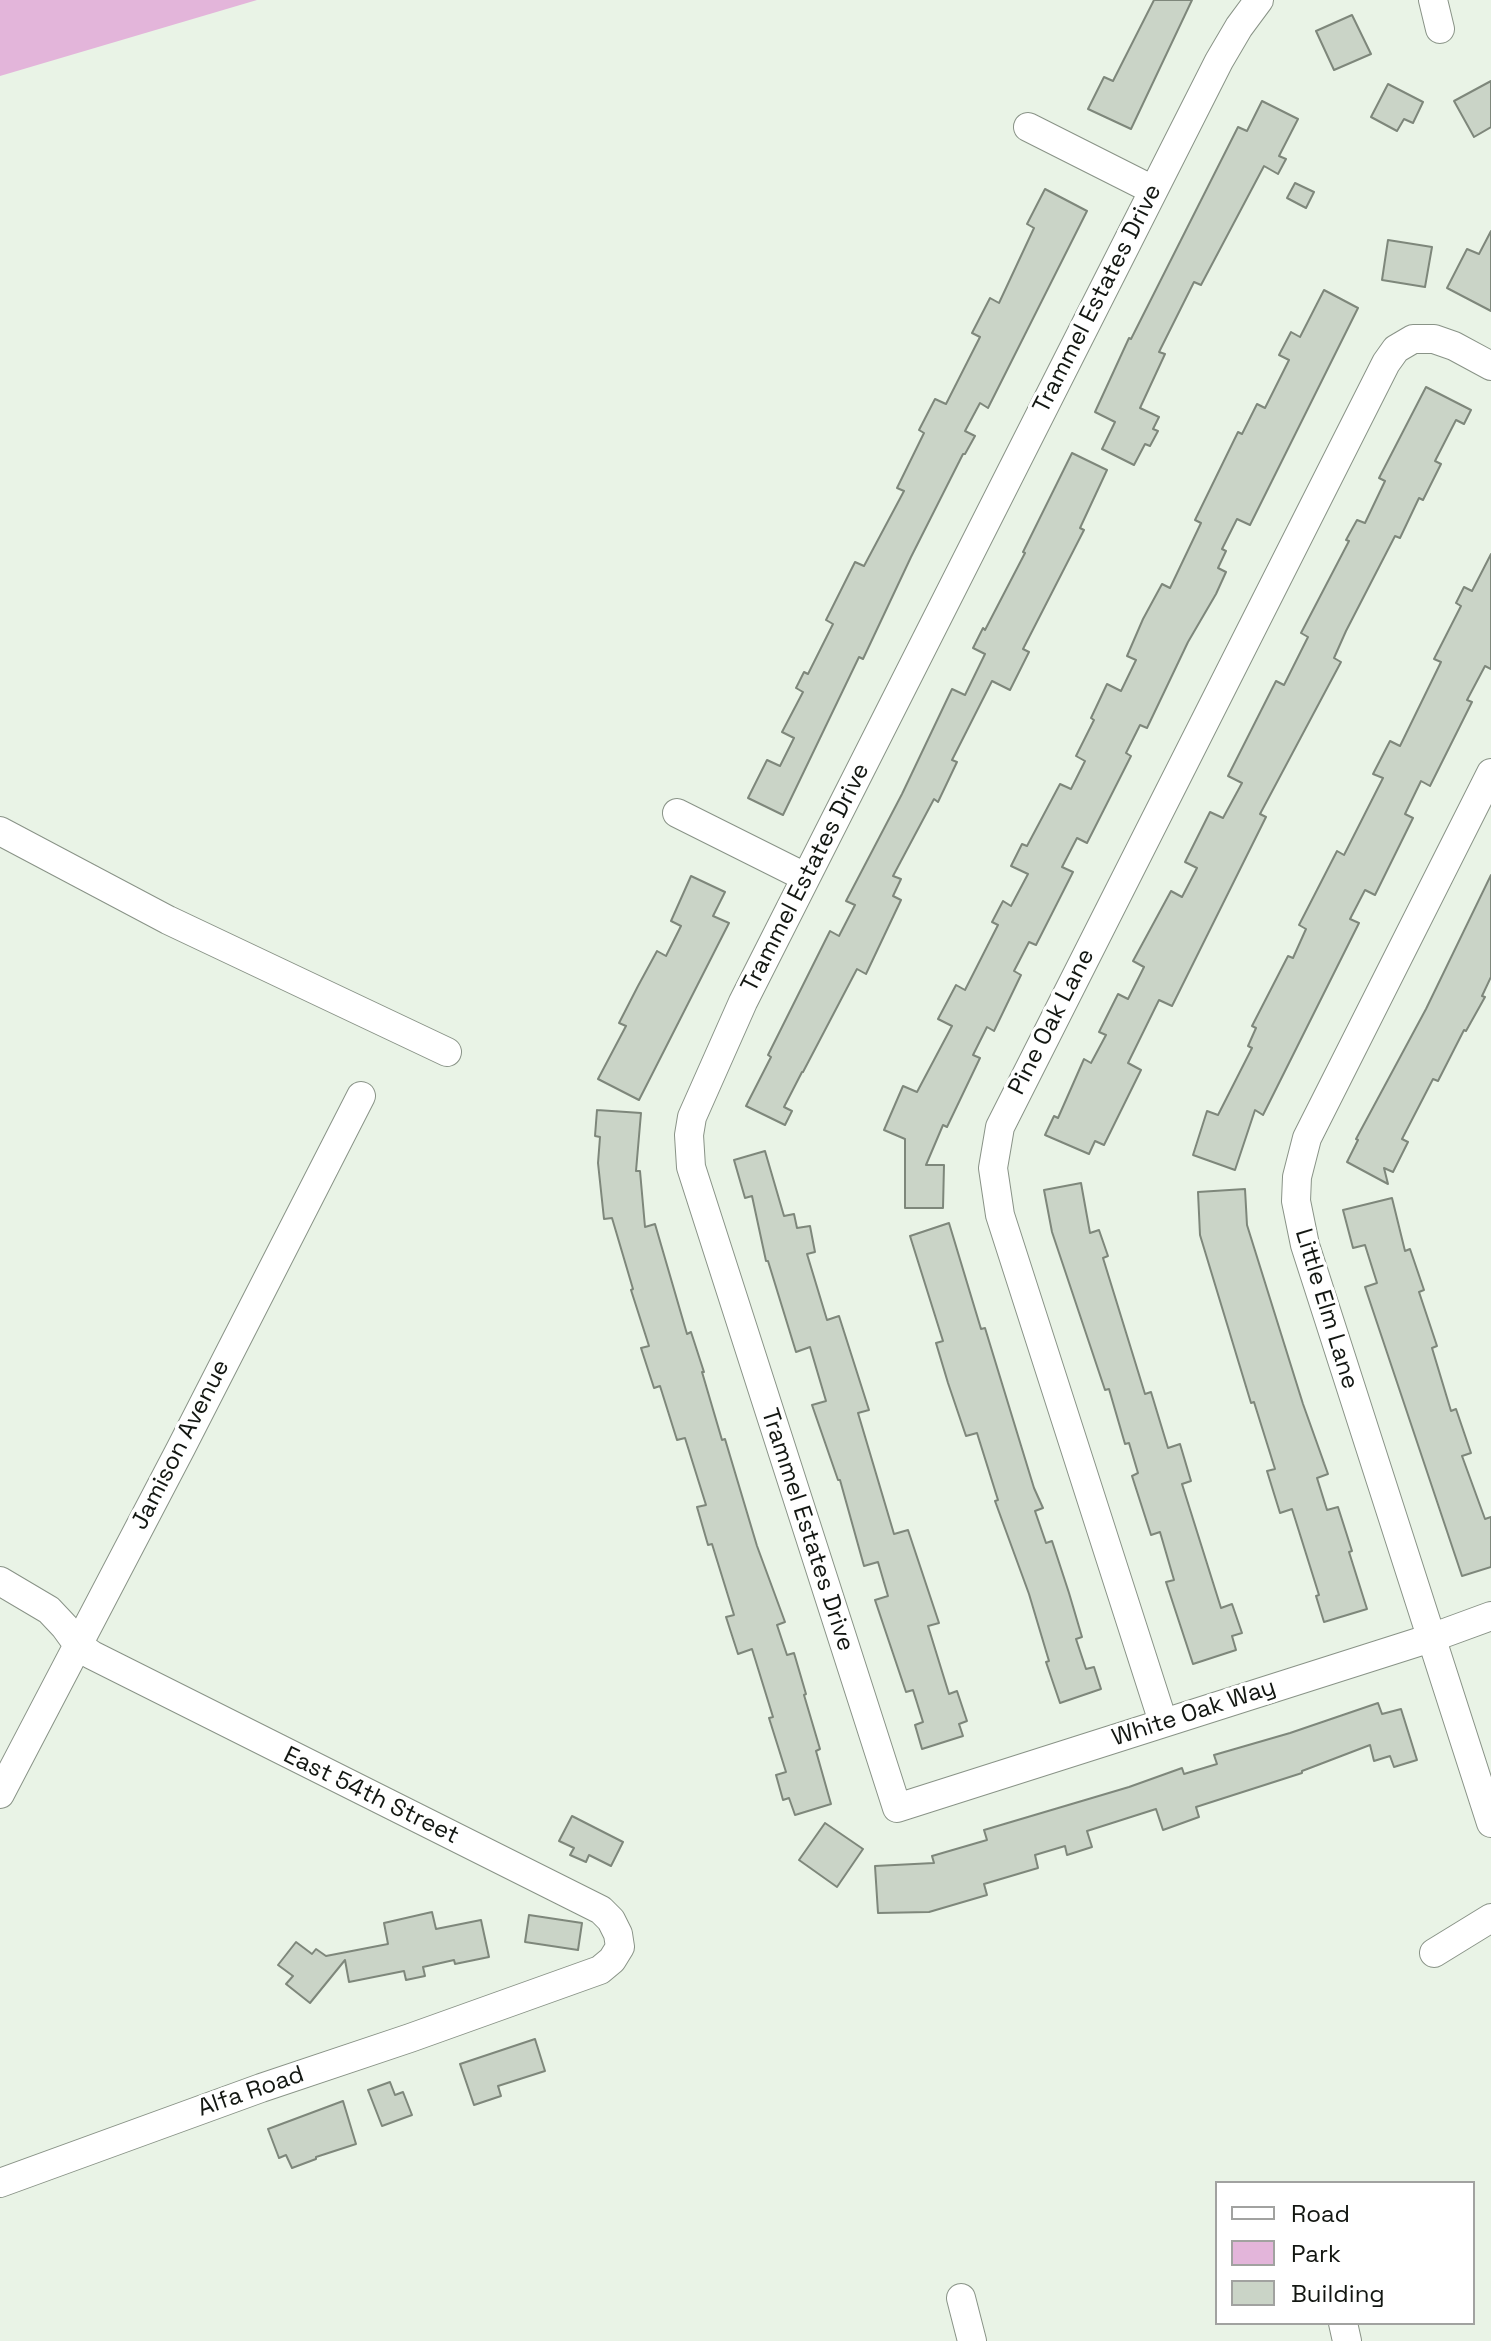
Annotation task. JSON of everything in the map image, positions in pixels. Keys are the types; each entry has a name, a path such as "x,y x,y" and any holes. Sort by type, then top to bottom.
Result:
{"street":[{"name":"Trammel Estates Drive","path":"897,1808 696,1182 689,1135 698,1101 805,877 1219,61 1259,0"},
{"path":"1433,0 1440,29"},
{"path":"1028,127 1153,190"},
{"name":"Pine Oak Lane","path":"1163,1722 1000,1215 994,1188 995,1146 1013,1099 1386,363 1396,349 1413,339 1434,339 1491,366"},
{"name":"Little Elm Lane","path":"1491,773 1317,1117 1307,1138 1297,1177 1298,1220 1305,1245 1491,1823"},
{"path":"677,813 805,877"},
{"path":"0,831 168,920 447,1052"},
{"name":"Jamison Avenue","path":"0,1794 361,1096"},
{"name":"East 54th Street","path":"0,1581 49,1610 78,1645 167,1694 601,1910 611,1920 620,1947 612,1960 600,1970 503,2005"},
{"name":"White Oak Way","path":"897,1808 1431,1638 1491,1616"},
{"path":"1434,1953 1491,1918"},
{"name":"Alfa Road","path":"0,2183 261,2088 503,2005"},
{"path":"961,2298 972,2341"}],"green space":[{"path":"0,0 257,0 0,76"}],"building":[{"path":"1154,0 1192,0 1131,129 1088,109 1104,77 1113,81"},
{"path":"1352,15 1371,54 1334,70 1316,31"},
{"path":"1491,81 1491,127 1474,137 1454,101"},
{"path":"1388,84 1423,102 1413,123 1404,119 1397,131 1371,117"},
{"path":"1262,101 1298,119 1279,156 1286,159 1278,174 1264,166 1201,285 1194,282 1159,352 1165,354 1140,408 1159,417 1153,429 1158,431 1150,446 1145,444 1134,465 1102,449 1115,422 1095,412 1129,338 1238,127 1247,131"},
{"path":"1295,183 1314,192 1306,208 1287,198"},
{"path":"1045,189 1087,211 988,408 980,403 965,431 975,436 911,557 863,659 859,657 783,815 748,798 767,760 780,766 794,738 782,732 803,692 796,688 804,672 808,674 833,624 826,620 855,562 864,566 904,491 897,488 924,433 919,430 935,399 946,404 980,337 972,333 990,298 999,303 1034,228 1027,224"},
{"path":"1491,231 1491,311 1447,288 1467,249 1479,254"},
{"path":"1388,240 1432,247 1425,287 1382,280"},
{"path":"1324,290 1358,308 1250,525 1237,519 1222,549 1226,551 1218,568 1226,572 1216,594 1188,642 1147,728 1140,725 1126,753 1131,756 1087,843 1077,838 1062,867 1073,872 1036,945 1029,942 1014,971 1021,975 994,1031 987,1027 973,1055 980,1058 947,1127 943,1125 926,1165 944,1165 943,1208 905,1208 905,1139 884,1130 903,1086 917,1092 952,1026 938,1019 956,985 965,990 998,925 992,922 1003,901 1011,906 1028,874 1011,866 1022,844 1027,846 1060,784 1071,789 1085,761 1076,756 1107,684 1121,691 1136,660 1127,656 1143,619 1162,584 1170,588 1201,523 1195,520 1238,432 1242,434 1257,404 1265,408 1289,360 1279,355 1291,332 1300,337"},
{"path":"1426,387 1471,410 1464,424 1456,420 1435,461 1441,464 1423,500 1419,498 1400,538 1395,536 1346,631 1334,658 1341,662 1260,814 1266,817 1172,1006 1159,1000 1128,1063 1141,1070 1104,1145 1095,1141 1089,1154 1045,1135 1054,1116 1058,1118 1084,1059 1091,1063 1106,1035 1099,1032 1118,994 1128,999 1144,967 1133,961 1171,891 1182,897 1197,868 1185,862 1210,812 1223,818 1242,783 1228,776 1276,681 1284,685 1308,637 1301,633 1357,520 1365,523 1385,481 1379,478"},
{"path":"1072,453 1107,470 1080,528 1084,530 1023,649 1029,652 1010,690 992,681 952,760 957,762 938,802 934,799 893,876 901,879 893,896 901,900 866,974 857,969 802,1072 784,1107 792,1111 785,1125 746,1106 830,931 839,936 855,905 846,901 952,689 965,695 985,654 973,648 1025,553"},
{"path":"1491,554 1491,669 1485,666 1467,700 1472,702 1430,786 1421,781 1405,814 1413,818 1375,895 1365,890 1350,919 1359,923 1263,1115 1255,1110 1235,1170 1193,1155 1207,1111 1218,1115 1252,1048 1248,1046 1256,1028 1252,1026 1288,956 1293,958 1306,929 1299,925 1337,851 1344,855 1383,778 1373,774 1390,741 1400,746 1441,662 1434,659 1461,606 1456,603 1464,587 1472,591"},
{"path":"1491,875 1491,977 1482,996 1485,997 1438,1081 1433,1079 1402,1139 1408,1142 1393,1172 1384,1168 1388,1184 1347,1162"},
{"path":"691,876 725,892 713,916 729,923 639,1100 598,1079 626,1026 619,1023 638,986 657,951 666,956 681,926 671,921"},
{"path":"597,1110 641,1113 636,1171 640,1171 645,1227 655,1224 687,1334 691,1332 722,1440 725,1439 757,1546 785,1622 777,1625 787,1655 794,1653 820,1749 816,1751 831,1804 795,1815 789,1798 783,1800 776,1775 786,1772 769,1718 773,1717 752,1649 738,1654 726,1617 734,1615 697,1507 706,1505 685,1438 677,1440 660,1386 654,1388 641,1348 649,1346 612,1218 604,1219 598,1163 600,1137 595,1136"},
{"path":"765,1151 784,1216 794,1214 797,1228 810,1226 815,1252 807,1254 827,1320 839,1316 869,1410 858,1413 894,1534 908,1530 939,1623 928,1626 949,1694 957,1691 967,1721 959,1724 963,1736 922,1749 915,1725 923,1722 913,1690 906,1692 875,1600 888,1596 878,1562 864,1566 840,1480 812,1405 826,1401 810,1347 796,1352 766,1261 752,1196 745,1198 734,1160"},
{"path":"1081,1183 1090,1233 1099,1230 1108,1256 1103,1258 1145,1394 1151,1392 1168,1448 1180,1444 1191,1481 1182,1484 1221,1608 1232,1604 1242,1633 1232,1636 1236,1650 1193,1664 1166,1582 1174,1580 1160,1532 1151,1535 1132,1476 1138,1473 1129,1443 1125,1444 1109,1389 1105,1390 1052,1232 1044,1190"},
{"path":"1245,1189 1247,1225 1328,1474 1317,1478 1327,1510 1338,1507 1367,1609 1324,1622 1316,1596 1319,1595 1292,1509 1280,1513 1267,1471 1275,1469 1254,1402 1251,1403 1200,1235 1198,1192"},
{"path":"1392,1198 1405,1251 1410,1249 1424,1290 1419,1292 1437,1346 1432,1348 1451,1411 1456,1409 1471,1453 1462,1456 1485,1519 1491,1517 1491,1567 1462,1576 1365,1287 1377,1283 1365,1245 1353,1248 1343,1210"},
{"path":"949,1223 981,1329 985,1328 1034,1488 1043,1508 1035,1511 1046,1543 1052,1541 1069,1593 1082,1637 1076,1639 1086,1669 1094,1667 1101,1689 1060,1703 1029,1594 995,1501 998,1500 977,1433 966,1436 948,1383 936,1343 943,1341 910,1236"},
{"path":"1378,1703 1382,1714 1401,1709 1417,1760 1394,1767 1390,1756 1374,1761 1370,1745 1302,1773 1196,1807 1199,1817 1163,1830 1156,1809 1087,1831 1092,1847 1067,1855 1065,1846 1035,1855 1038,1868 984,1884 987,1895 929,1912 878,1913 875,1866 934,1863 932,1856 987,1840 984,1830 1182,1768 1184,1774 1217,1764 1214,1755"},
{"path":"572,1816 623,1842 611,1866 589,1855 586,1862 570,1855 574,1848 559,1841"},
{"path":"825,1823 863,1849 837,1887 799,1860"},
{"path":"432,1912 436,1929 481,1920 489,1957 423,1967 425,1976 406,1980 404,1971 349,1982 345,1960 310,2003 286,1984 293,1976 278,1965 296,1942 312,1954 316,1949 326,1956 388,1944 384,1923"},
{"path":"529,1915 582,1923 578,1950 525,1942"},
{"path":"535,2039 545,2071 498,2086 501,2096 474,2105 460,2064"},
{"path":"390,2082 395,2095 403,2092 412,2115 382,2126 368,2090"},
{"path":"343,2101 356,2144 292,2168 286,2155 279,2158 268,2129"}]}
